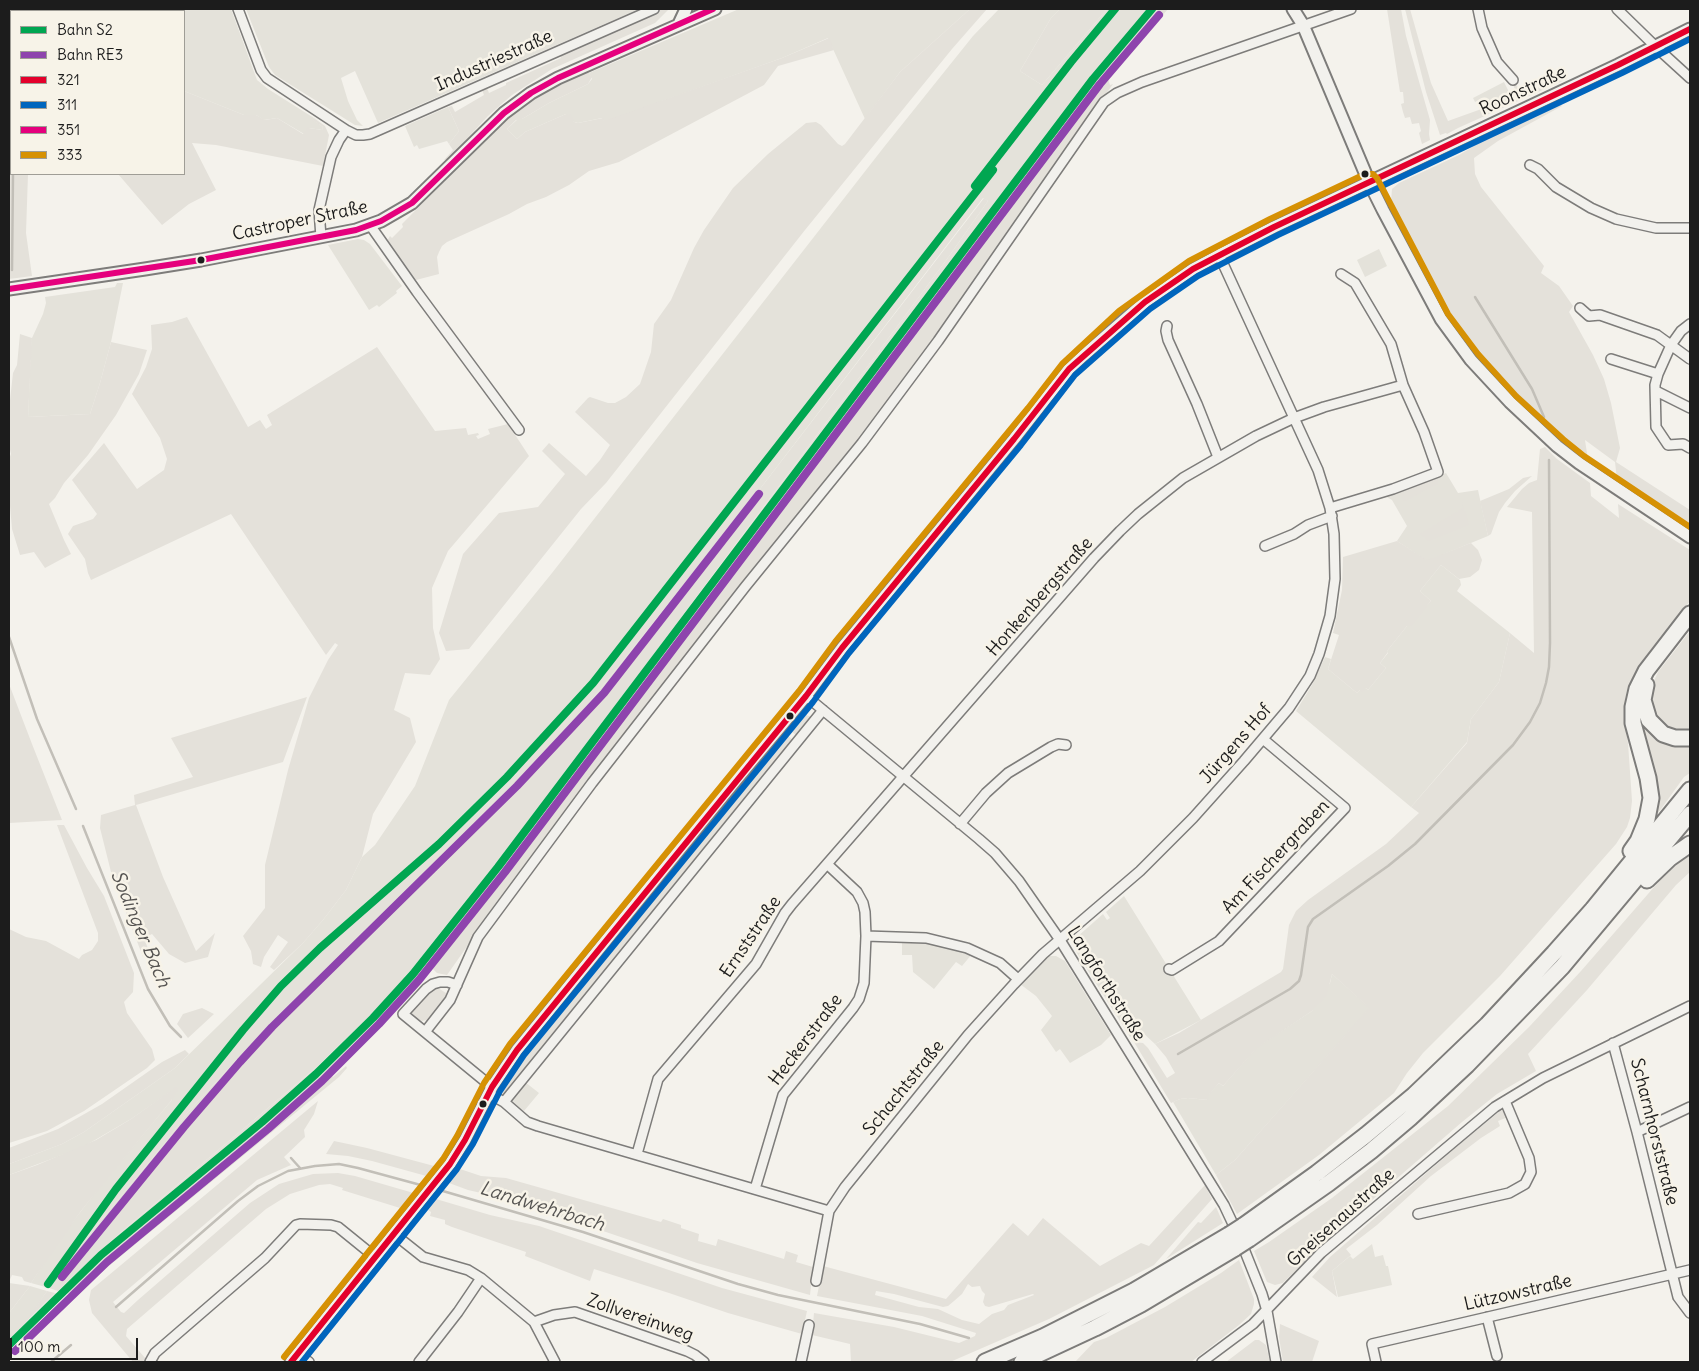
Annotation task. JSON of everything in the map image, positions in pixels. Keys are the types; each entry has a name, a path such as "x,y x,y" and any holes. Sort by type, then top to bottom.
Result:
{"highway":[{"path":"1593,909 1591,900 1638,841 1647,820 1651,798 1648,778 1633,723 1633,707 1637,689 1646,671 1690,614"},
{"path":"1690,626 1649,677 1643,700 1649,720 1663,734 1675,738 1690,738"},
{"path":"1246,1232 1414,1095 1486,1026 1543,966 1593,909 1690,790"},
{"path":"1022,1362 1142,1304 1246,1232 1329,1184 1371,1150 1432,1098 1481,1052 1529,1002 1598,926 1690,814"},
{"path":"1598,926 1616,917 1652,874 1690,844"},
{"path":"985,1362 1043,1337 1232,1241"}],"street":[{"name":"Industriestraße","path":"238,9 261,70 267,78 356,135 370,134 654,9"},
{"path":"679,24 686,9"},
{"path":"1293,9 1303,25 1369,182 1441,319 1471,360 1510,402 1558,446 1580,463 1690,537"},
{"path":"425,1032 450,1000 478,937 506,898 592,782 744,587 862,443 938,341 1104,102 1117,92 1142,82 1351,9"},
{"path":"1478,9 1486,39 1497,62 1513,80"},
{"path":"1617,9 1690,78"},
{"name":"Castroper Straße","path":"9,289 145,269 370,225 390,217 412,204 504,113 531,93 558,78 710,10"},
{"name":"Roonstraße","path":"295,1358 458,1153 490,1090 518,1050 1070,369 1124,318 1193,269 1218,255 1656,47 1690,29"},
{"path":"321,236 319,210 331,157 346,130"},
{"path":"1530,165 1538,169 1556,187 1592,208 1616,219 1656,228 1690,228"},
{"path":"370,225 519,430"},
{"name":"Jürgens Hof","path":"1060,940 1133,877 1162,849 1193,818 1263,739 1300,692 1313,668 1326,635 1334,596 1335,579 1331,512 1318,470 1218,255"},
{"path":"1265,546 1294,534 1331,512 1438,472 1424,432 1403,385 1391,344 1355,283 1341,274"},
{"path":"1580,308 1589,316 1600,315 1657,335 1690,359"},
{"path":"1690,324 1681,330 1671,345 1658,374 1656,391 1656,426 1668,446 1683,444 1690,448"},
{"path":"1167,326 1168,340 1198,404 1218,457"},
{"path":"1612,359 1658,374"},
{"name":"Honkenbergstraße","path":"903,777 1082,572 1120,531 1171,487 1218,457 1294,418 1324,407 1403,385"},
{"path":"1656,391 1690,408"},
{"name":"Langforthstraße","path":"806,696 995,853 1008,867 1060,940 1219,1195 1243,1246 1262,1294 1276,1362"},
{"path":"504,1102 823,710"},
{"name":"Am Fischergraben","path":"1169,969 1172,970 1219,941 1345,808 1263,739"},
{"path":"960,824 986,793 1008,773 1051,746 1058,744 1066,745"},
{"name":"Ernststraße","path":"637,1154 656,1086 662,1073 756,964 785,913 903,777"},
{"name":"Heckerstraße","path":"755,1189 783,1095 853,1008 862,991 865,973 865,912 857,892 827,864"},
{"path":"866,936 909,937 953,944 984,954 1000,963 1018,979"},
{"name":"Schachtstraße","path":"816,1281 829,1211 845,1187 968,1035 1018,979 1060,940"},
{"path":"457,985 448,982 433,984 403,1014 523,1119 533,1124 829,1211"},
{"name":"Gneisenaustraße","path":"1202,1362 1253,1324 1321,1253 1477,1120 1543,1078 1690,1006"},
{"name":"Scharnhorststraße","path":"1613,1043 1678,1297 1690,1313"},
{"path":"1418,1214 1509,1193 1525,1184 1531,1172 1529,1158 1505,1101"},
{"path":"1637,1132 1690,1107"},
{"path":"150,1362 155,1353 265,1258 298,1224 338,1227 375,1257"},
{"path":"394,1234 423,1257 468,1270 481,1278 534,1322 555,1362"},
{"name":"Lützowstraße","path":"1376,1362 1372,1344 1690,1270"},
{"path":"419,1362 458,1312 481,1278"},
{"name":"Zollvereinweg","path":"534,1322 554,1315 575,1312 687,1351 704,1362"},
{"path":"1487,1317 1497,1356"},
{"path":"801,1362 809,1325"},
{"path":"295,1358 309,1362"}],"shaded area":[{"path":"9,9 182,9 10,10 10,175 28,175 26,233 32,276 9,279"},
{"path":"231,9 257,80 314,118 313,120 323,127 322,130 309,128 304,134 277,118 264,120 256,115 244,115 185,91 185,10 182,10"},
{"path":"246,9 639,9 378,123 355,71 341,78 348,101 357,120 363,126 355,125 275,75 269,67"},
{"path":"657,9 669,9 655,23 552,69 512,95 488,116 448,159 444,160 453,150 449,144 459,131 448,107 452,106 455,112 484,95 482,90 487,88 489,93 506,85 506,83 561,58 560,55 652,15"},
{"path":"739,9 970,9 900,72 865,119 828,38 782,58 604,122 602,118 578,123 574,122 566,114 525,132 517,139 507,129 519,118 522,119 588,84 592,79 589,73"},
{"path":"970,9 987,9 952,49 805,230 606,483 581,509 469,649 446,651 439,633 463,554 499,513 538,507 565,474 542,451 549,443 586,476 600,460 610,445 575,412 590,397 608,403 615,403 626,397 640,384 651,352 654,324 671,300 704,230 733,188 768,154 806,123 816,122 838,144 842,146 845,144 900,72"},
{"path":"999,9 1060,9 1051,18 1020,71 1042,85 1107,9 1155,9 1098,77 473,903 381,1015 304,1091 137,1227 65,1293 58,1291 120,1233 320,1064 373,1013 417,963 665,640 988,201 983,198 756,494 569,728 514,787 265,1029 187,1113 168,1139 69,1259 49,1288 31,1283 58,1241 101,1185 171,1101 176,1088 131,1119 83,1147 9,1175 9,1164 62,1144 84,1132 175,1068 303,943 323,920 346,890 362,857 375,845 415,786 449,700 552,573 884,147 973,36"},
{"path":"1060,9 1107,9 1042,85 1020,71 1051,18"},
{"path":"1155,9 1168,9 1121,63 1114,66 1107,76 1110,85 1113,84 1006,235 1004,242 1000,244 926,350 840,464 739,587 737,593 733,594 704,631 705,634 699,638 582,789 506,891 447,975 437,973 432,968 419,980 418,978 411,983 357,1043 358,1045 352,1051 350,1050 328,1072 333,1077 346,1066 347,1068 339,1077 82,1288 70,1294 65,1293 137,1227 304,1091 355,1042 423,966 535,822 1098,77"},
{"path":"1387,9 1401,9 1406,36 1430,120 1430,140 1422,144 1419,123 1412,124 1410,117 1405,118 1403,112 1401,104 1404,103 1403,92 1400,92"},
{"path":"1405,9 1410,9 1431,83 1448,121 1512,98 1509,93 1515,90 1513,84 1516,83 1518,88 1527,84 1531,90 1566,77 1567,79 1447,134 1440,135 1426,92"},
{"path":"829,38 834,50 778,66 764,85 619,162 589,171 569,185 546,197 447,242 442,246 437,257 439,274 416,280 411,278 387,241 390,236 392,238 403,227 402,224 505,120 528,101 566,82 588,72 592,77 588,84 522,119 516,120 507,129 517,139 525,132 566,114 571,115 574,122 578,123 603,118 604,121 782,58"},
{"path":"1504,82 1512,98 1488,108 1483,98 1475,102 1473,98"},
{"path":"185,91 244,115 256,115 265,120 277,118 303,134 309,126 309,128 322,130 323,127 312,120 314,118 325,126 329,135 323,166 216,145 192,143 216,190 189,204 162,225 119,175 185,175"},
{"path":"1559,102 1562,106 1498,141 1474,158 1475,174 1481,187 1544,266 1541,273 1559,286 1573,306 1569,312 1593,355 1604,379 1611,403 1620,448 1616,462 1690,510 1690,528 1617,480 1615,462 1585,440 1588,460 1570,446 1538,418 1497,375 1461,331 1439,296 1391,201 1392,189 1399,183 1459,155 1498,132"},
{"path":"448,107 459,131 449,144 447,141 419,149 417,145 414,147 405,126"},
{"path":"984,198 988,201 947,259 776,490 599,728 417,963 373,1013 320,1064 120,1233 58,1291 49,1288 69,1259 168,1139 187,1113 265,1029 514,787 569,728 756,494"},
{"path":"358,239 370,244 402,286 396,291 397,293 379,307 377,305 369,310 328,245"},
{"path":"1379,249 1387,266 1365,277 1357,260"},
{"path":"117,283 123,283 111,342 90,414 28,417 32,338 43,314 46,303 45,297 115,287"},
{"path":"187,317 248,427 260,420 266,429 272,425 267,415 377,347 435,431 466,428 468,435 478,433 479,435 476,436 478,439 490,434 488,429 508,424 529,456 448,551 432,588 433,628 440,659 430,675 405,673 394,710 410,718 416,742 373,814 362,857 346,890 303,943 274,970 270,967 288,942 278,935 264,957 261,967 253,964 251,951 243,936 265,908 265,865 288,770 309,698 328,660 338,645 335,643 326,655 231,514 91,580 85,559 68,534 73,526 93,519 97,514 72,480 104,443 137,489 164,470 167,459 160,438 132,394 146,367 152,349 151,325 172,322"},
{"path":"20,334 32,338 28,417 90,414 111,342 147,350 139,374 116,415 88,455 49,504 71,554 45,568 34,552 20,555 12,529 9,494 9,459 11,454 9,445 9,409 13,373 17,365"},
{"path":"1545,447 1557,459 1590,483 1591,496 1619,518 1618,504 1690,550 1690,601 1649,652 1628,686 1625,699 1624,718 1628,743 1632,801 1627,827 1616,844 1500,976 1423,1053 1394,1093 1319,1155 1237,1214 1216,1175 1235,1160 1369,1008 1332,974 1327,994 1320,1003 1312,1011 1257,1048 1223,1086 1219,1083 1208,1096 1210,1098 1208,1100 1188,1098 1171,1103 1134,1042 1143,1043 1148,1048 1167,1078 1175,1073 1166,1057 1155,1044 1179,1033 1281,972 1289,925 1296,911 1308,900 1386,844 1419,813 1411,807 1467,743 1471,719 1499,682 1510,633 1534,653 1532,512 1507,507 1522,489 1529,483 1537,480 1540,449"},
{"path":"1446,473 1458,493 1478,490 1488,536 1427,561 1397,541 1407,526 1392,500 1385,496"},
{"path":"1532,476 1505,503 1499,512 1491,534 1488,536 1480,501 1509,489 1523,478"},
{"path":"1434,478 1438,480 1438,484 1405,501 1403,500 1401,490"},
{"path":"1462,501 1469,525 1429,541 1420,534 1463,508"},
{"path":"1397,541 1427,560 1471,543 1478,550 1482,560 1479,570 1470,577 1459,579 1441,565 1420,591 1431,601 1411,626 1407,626 1387,651 1380,663 1386,668 1368,690 1366,688 1363,692 1360,690 1357,693 1328,669 1339,635 1333,633 1342,590 1343,557"},
{"path":"1441,565 1460,580 1461,585 1457,591 1510,633 1499,682 1471,719 1467,742 1411,807 1296,711 1312,685 1325,657 1331,659 1328,669 1357,693 1366,688 1368,690 1386,668 1380,663 1388,653 1387,651 1407,626 1431,601 1420,591"},
{"path":"1690,631 1690,732 1682,733 1668,728 1657,719 1651,708 1649,692 1658,672"},
{"path":"9,684 32,744 62,820 9,823"},
{"path":"307,697 283,762 136,805 163,877 196,951 215,933 208,957 185,963 169,954 152,934 144,938 150,954 143,957 112,876 100,828 101,815 135,805 134,795 193,777 171,738"},
{"path":"1640,699 1644,716 1690,742 1690,773 1684,777 1656,816 1652,814 1636,726"},
{"path":"806,715 812,717 505,1094 501,1095 499,1087 517,1058 782,731 793,740 796,735 792,732"},
{"path":"57,825 64,825 104,896 134,973 133,992 124,1002 127,1013 152,1049 155,1060 147,1068 84,1111 47,1131 9,1143 9,929 26,937 46,941 79,959 82,955 92,950 98,941 98,933"},
{"path":"1690,853 1690,872 1676,885 1587,990 1528,1054 1536,1071 1497,1094 1462,1122 1326,1240 1283,1283 1275,1285 1267,1282 1254,1251 1332,1198 1448,1106 1529,1027 1581,971 1661,879"},
{"path":"1124,896 1201,1020 1155,1044 1139,1031 1130,1037 1077,953 1074,944 1077,937 1103,914 1107,920 1110,918 1106,912"},
{"path":"902,939 928,942 972,954 962,966 956,962 934,989 913,972 912,955 902,955"},
{"path":"1049,956 1056,956 1065,961 1111,1035 1101,1045 1070,1063 1060,1049 1056,1052 1041,1030 1052,1016 1036,996 1020,984"},
{"path":"1332,974 1370,1008 1235,1160 1216,1175 1173,1102 1188,1098 1208,1100 1207,1096 1219,1083 1223,1086 1257,1047 1312,1011 1330,983"},
{"path":"438,988 446,993 447,997 432,1019 422,1021 411,1016 411,1010 421,998 433,989"},
{"path":"202,1008 214,1014 188,1038 177,1024 183,1014"},
{"path":"185,1050 189,1054 175,1068 84,1132 62,1144 9,1164 9,1148 58,1129 102,1104 162,1062"},
{"path":"525,1082 539,1093 524,1111 512,1103 512,1100"},
{"path":"176,1087 178,1090 171,1101 81,1211 31,1283 24,1281 22,1277 12,1275 9,1282 9,1175 96,1140 131,1119"},
{"path":"318,1101 314,1114 304,1130 305,1137 284,1157 291,1165 257,1180 113,1302 121,1312 124,1313 250,1203 279,1184 313,1174 338,1173 417,1194 409,1204 400,1208 342,1190 343,1188 330,1184 319,1185 290,1194 266,1209 127,1329 126,1336 146,1359 143,1362 133,1362 92,1313 89,1300 91,1290"},
{"path":"1500,1111 1505,1111 1508,1117 1498,1121 1500,1126 1431,1176 1377,1225 1346,1249 1351,1255 1332,1271 1337,1297 1312,1277 1330,1257"},
{"path":"334,1141 437,1167 430,1177 372,1161 326,1154"},
{"path":"460,1169 481,1176 506,1178 661,1222 663,1219 699,1234 698,1241 716,1246 718,1239 784,1259 786,1251 798,1255 796,1262 813,1267 810,1295 697,1263 559,1216 449,1183"},
{"path":"1205,1185 1212,1199 1154,1265 1049,1319 950,1362 851,1362 850,1344 812,1335 814,1313 894,1327 959,1343 975,1336 976,1333 922,1316 817,1296 823,1266 946,1299 1013,1223 1028,1236 1043,1218 1100,1266 1141,1243 1149,1246","holes":["968,1284 972,1287 980,1286 985,1294 983,1302 985,1306 989,1307 1034,1295 1008,1305 1004,1310 992,1314 979,1324 962,1320 938,1309 919,1307 875,1295 876,1291 894,1294 943,1307 948,1306 962,1294"]},
{"path":"436,1199 490,1215 539,1226 722,1288 807,1311 802,1334 728,1313 594,1269 590,1281 525,1256 526,1252 445,1224 445,1220 430,1216 431,1212 427,1209"},
{"path":"1216,1207 1223,1223 1166,1259 1198,1222 1201,1223"},
{"path":"1372,1244 1375,1257 1383,1255 1386,1266 1388,1266 1392,1285 1338,1297 1332,1271 1350,1256 1353,1259"},
{"path":"1239,1260 1254,1299 1251,1314 1191,1362 1075,1362 1094,1342 1106,1338 1165,1307"},
{"path":"9,1283 30,1286 9,1313"},
{"path":"30,1286 47,1291 25,1324 55,1293 62,1295 9,1349 9,1313"},
{"path":"47,1291 55,1293 22,1326"},
{"path":"1280,1324 1319,1341 1312,1362 1283,1362 1279,1337"},
{"path":"1255,1340 1259,1340 1266,1345 1270,1362 1226,1362"}],"waterway":[{"name":"Sodinger Bach","path":"12,270 13,175"},
{"path":"1475,297 1532,389 1544,417"},
{"path":"1178,1054 1290,989 1299,981 1308,927 1313,919 1388,866 1415,844 1513,745 1530,722 1540,703 1549,667 1549,460"},
{"name":"Sodinger Bach","path":"9,637 37,719 76,809"},
{"name":"Sodinger Bach","path":"83,826 148,989 170,1026 181,1037"},
{"name":"Sodinger Bach","path":"291,1158 300,1168"},
{"name":"Landwehrbach","path":"116,1307 238,1201 258,1186 288,1171 339,1164 428,1187"},
{"name":"Landwehrbach","path":"436,1189 583,1232 738,1284 778,1295 920,1324 969,1338"},
{"name":"Landwehrbach","path":"51,1362 71,1345"}],"rail line":[{"name":"S2","path":"975,186 1071,62 1115,9"},
{"name":"S2","path":"9,1345 101,1255 262,1122 316,1074 373,1018 413,974 498,867 1093,79 1152,9"},
{"name":"RE3","path":"15,1351 107,1262 268,1129 322,1081 379,1024 419,980 505,872 1100,84 1159,15"},
{"name":"S2","path":"48,1284 116,1189 243,1030 281,986 320,948 439,844 507,777 593,683 993,170"},
{"name":"RE3","path":"62,1277 184,1127 272,1027 517,786 604,693 759,494"}],"transit line":[{"name":"351","path":"9,289 201,260 356,230 381,221 412,203 504,113 531,93 558,78 713,9"},
{"name":"321","path":"291,1362 450,1164 465,1140 492,1087 517,1050 806,696 842,648 1014,439 1069,369 1145,302 1193,269 1274,227 1618,65 1690,29"},
{"name":"311","path":"302,1362 457,1169 473,1144 500,1091 524,1055 813,702 849,653 1021,445 1075,375 1150,309 1198,276 1278,235 1690,39"},
{"name":"333","path":"284,1357 443,1159 484,1083 510,1044 799,691 835,642 1062,364 1119,311 1189,261 1270,219 1365,174 1373,174 1377,178 1448,314 1478,354 1516,396 1563,439 1584,456 1690,527"}]}
